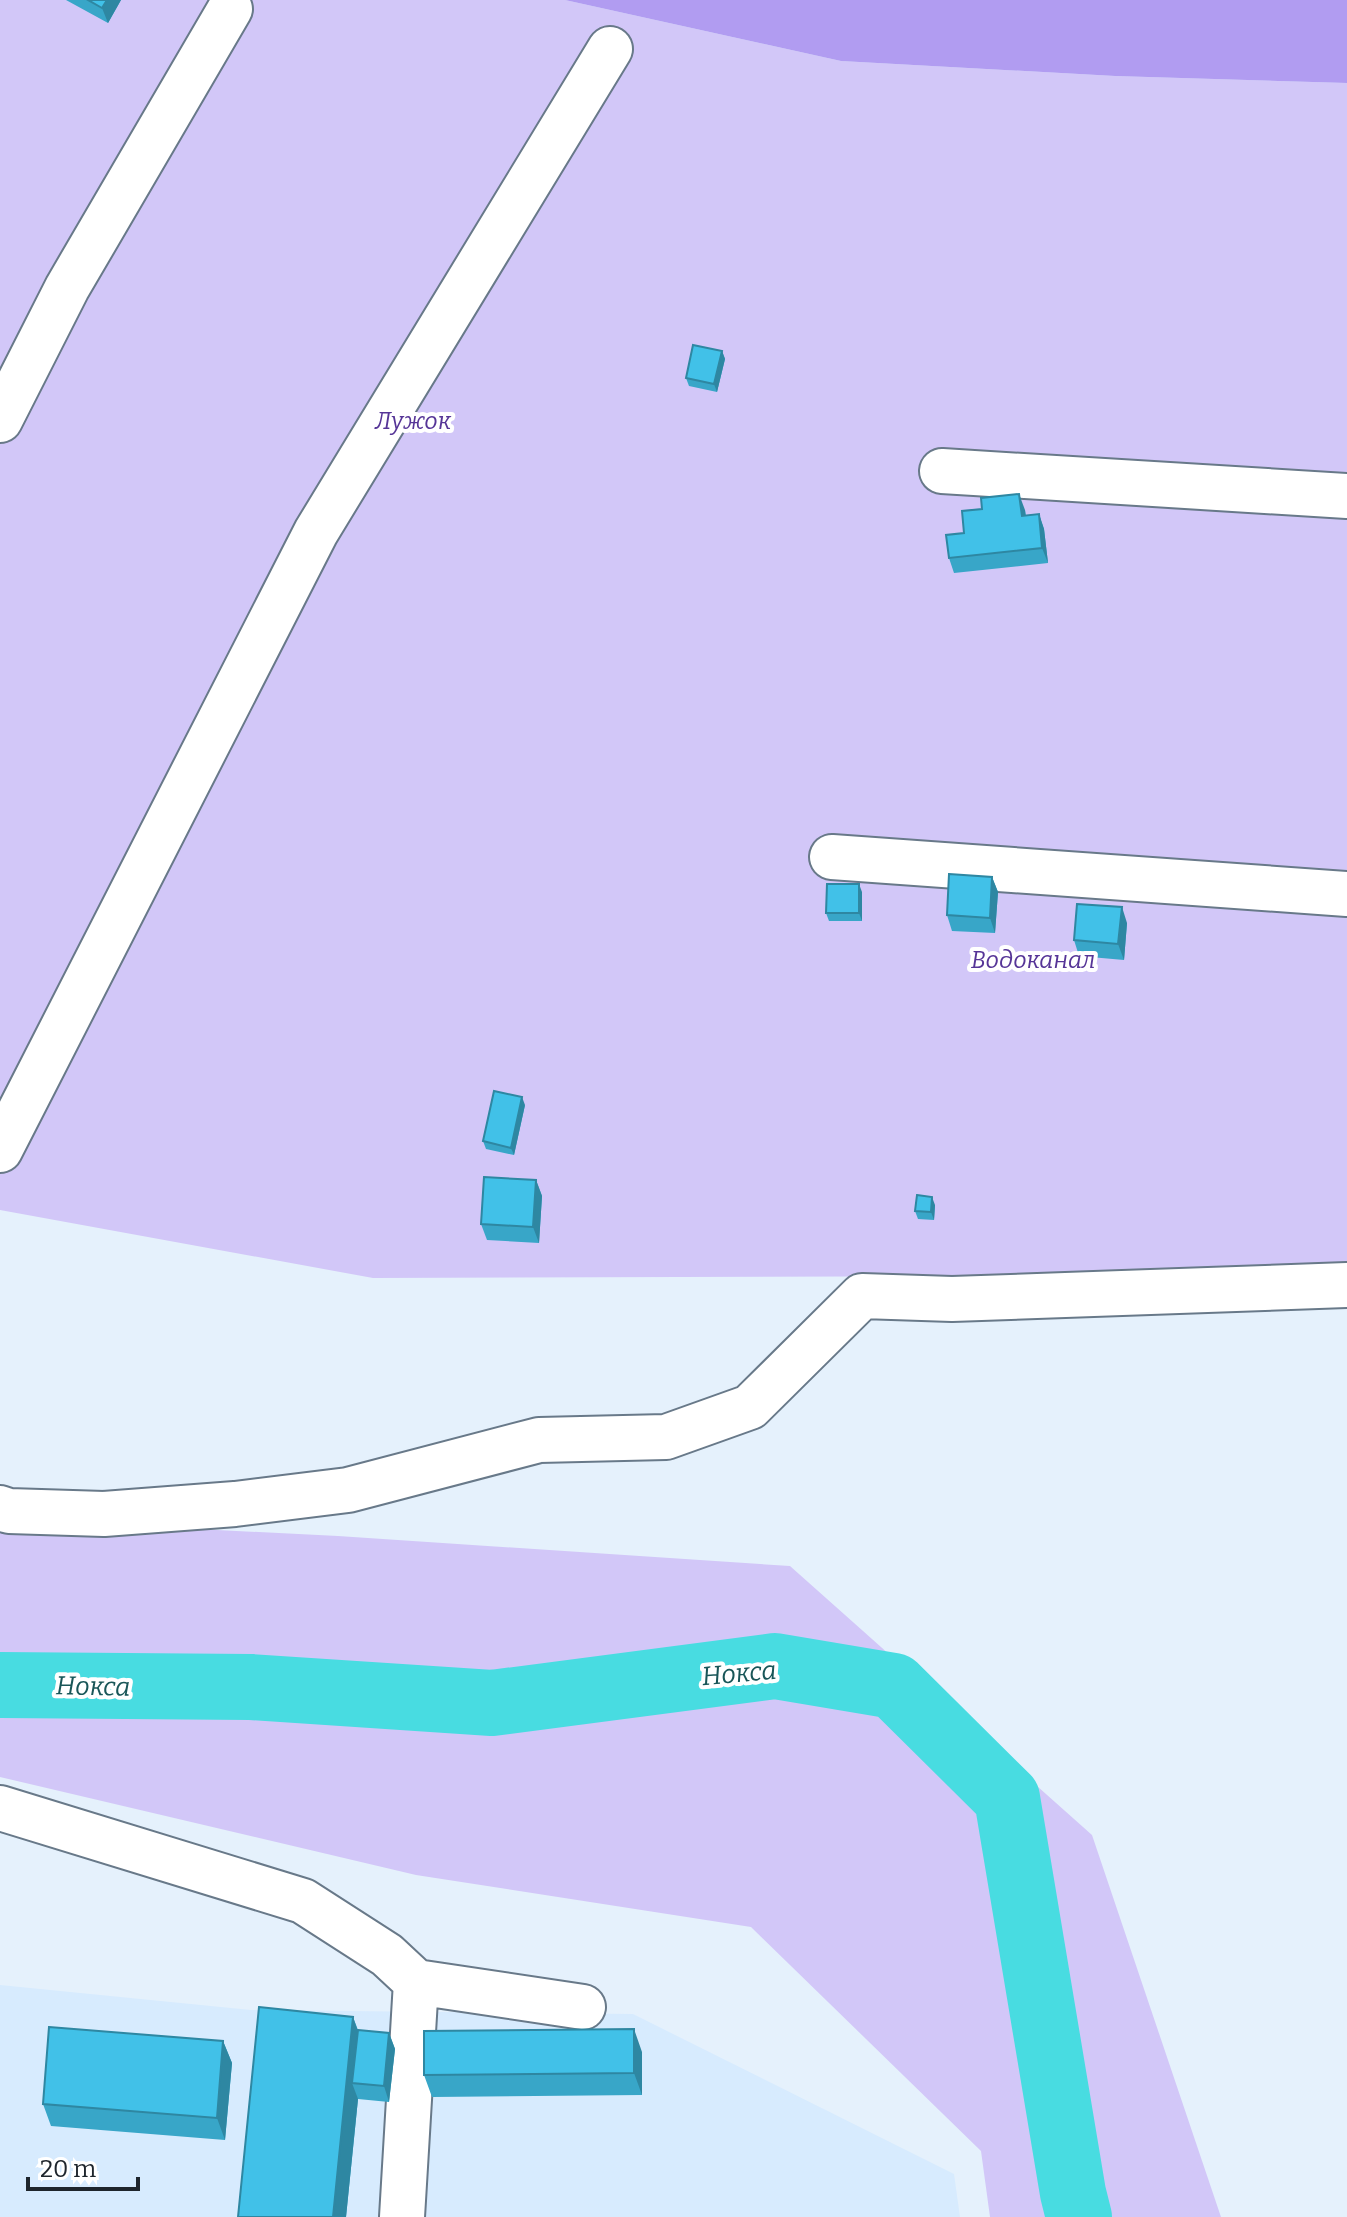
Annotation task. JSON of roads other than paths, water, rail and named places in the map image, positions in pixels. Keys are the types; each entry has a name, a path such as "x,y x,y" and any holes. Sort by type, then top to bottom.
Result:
{"lane":[{"path":"0,420 67,288 230,9"},
{"path":"0,1150 316,532 610,49"},
{"path":"942,471 1347,496"},
{"path":"832,857 1347,894"},
{"path":"0,1508 9,1511 104,1514 235,1504 348,1490 539,1440 666,1437 750,1407 862,1296 952,1299 1347,1285"},
{"path":"0,1808 303,1901 387,1955 416,1982 583,2007"},
{"path":"402,2217 416,1982"}],"waterway":[{"name":"Нокса","path":"0,1685 251,1687 492,1703 775,1666 894,1686 1007,1798 1079,2217"}],"park label":[{"name":"Лужок","path":"413,421"},
{"name":"Водоканал","path":"1033,960"}]}
